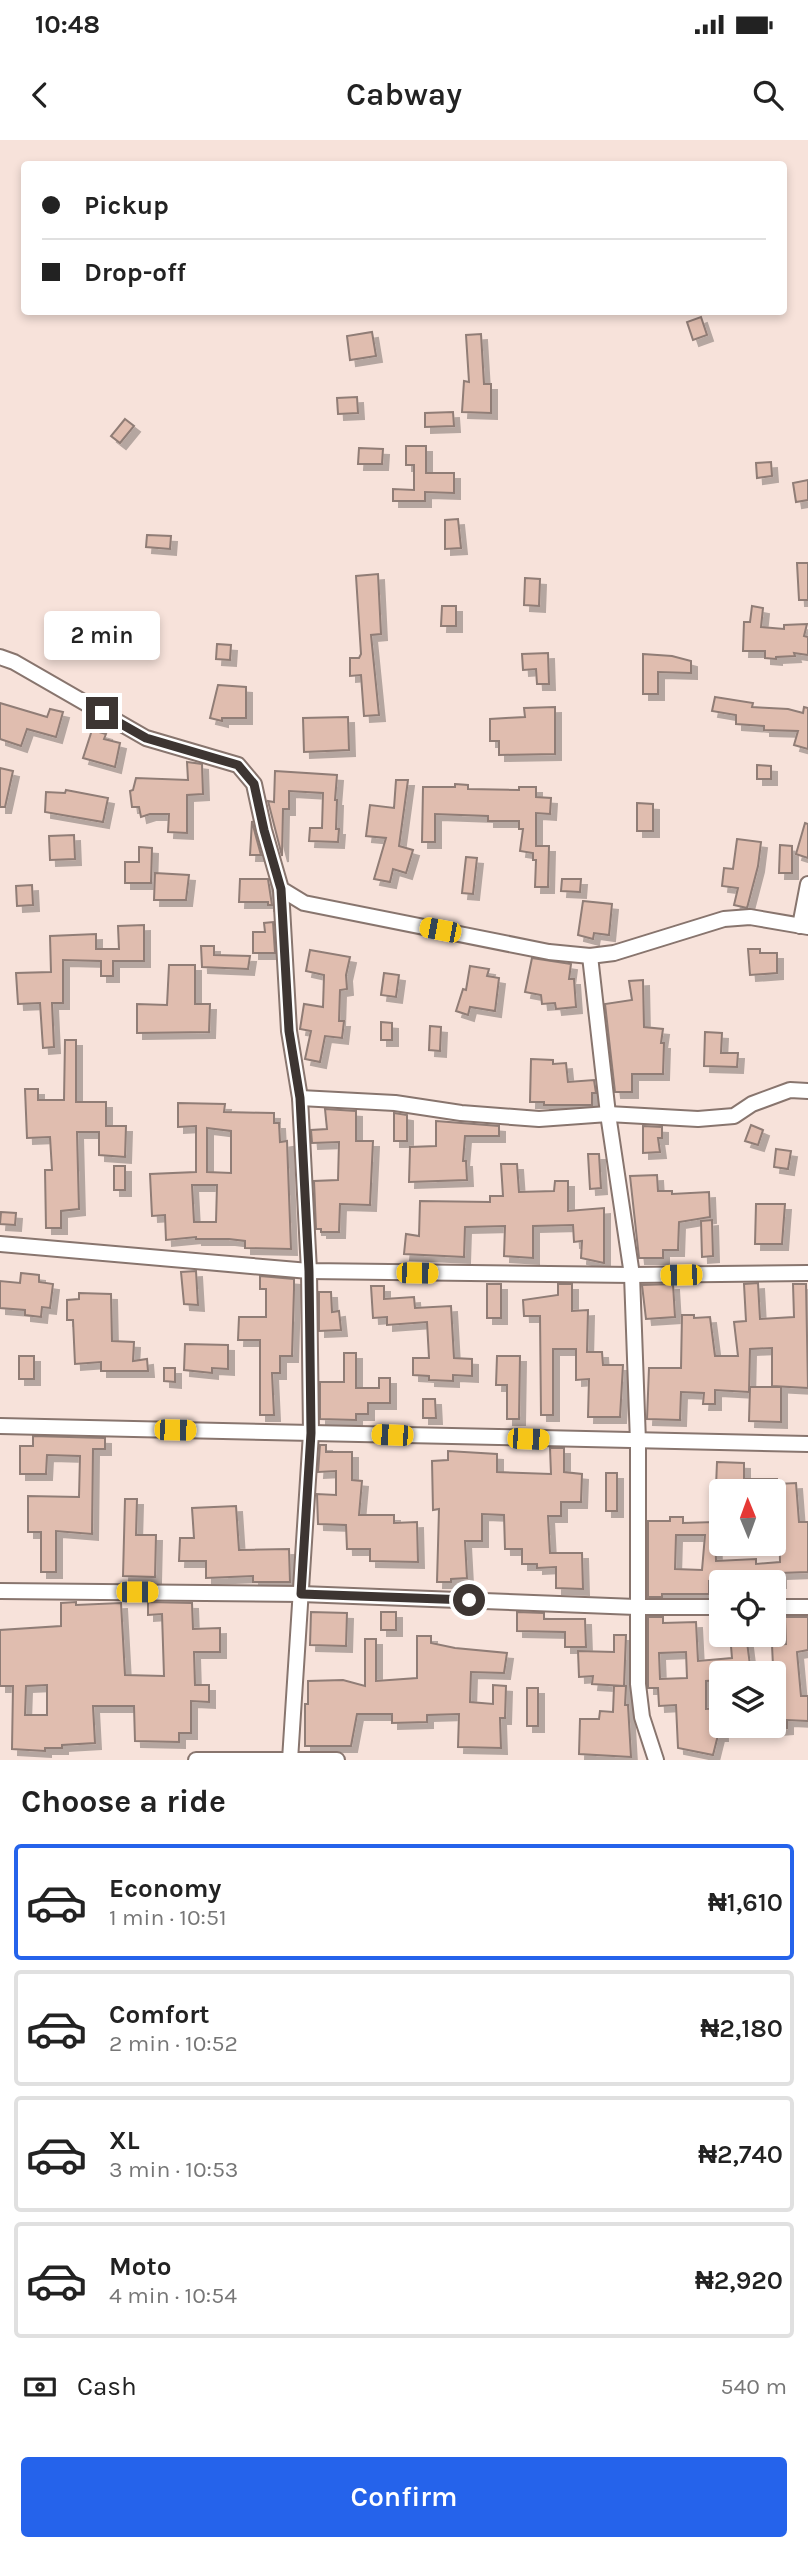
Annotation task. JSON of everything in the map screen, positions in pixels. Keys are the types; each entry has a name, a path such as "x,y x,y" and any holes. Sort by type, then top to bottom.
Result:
{"street":[{"path":"0,657 14,662 146,738 238,765 254,784 281,889 289,1031 300,1098 309,1271 311,1433 290,1759"},
{"path":"281,889 304,903 549,952 590,956 614,953 724,919 750,917 804,927 808,884"},
{"path":"590,956 608,1114 632,1275 638,1442 638,1684 642,1717 656,1760"},
{"path":"300,1098 395,1103 461,1113 539,1119 608,1114 698,1119 734,1116 752,1104 790,1090 808,1091"},
{"path":"0,1244 309,1271 632,1275 808,1273"},
{"path":"0,1426 808,1444"},
{"path":"0,1591 301,1594 636,1607 709,1607"},
{"path":"786,1607 808,1607"},
{"path":"196,1760 337,1760"}],"building":[{"path":"701,317 707,335 693,340 687,322"},
{"path":"372,332 376,356 350,360 347,336"},
{"path":"481,334 484,384 491,384 491,413 462,412 464,381 469,382 466,335"},
{"path":"357,397 358,413 338,414 337,398"},
{"path":"453,412 454,426 425,427 425,413"},
{"path":"125,419 134,426 120,443 111,436"},
{"path":"406,446 426,446 426,473 454,473 454,493 425,492 425,501 393,501 393,489 414,490 414,465 406,465"},
{"path":"359,448 383,449 382,464 358,464"},
{"path":"771,462 772,476 757,478 756,463"},
{"path":"808,480 808,500 796,502 793,483"},
{"path":"458,519 461,548 445,549 445,520"},
{"path":"147,535 171,536 170,549 146,547"},
{"path":"797,563 808,563 808,600 799,600"},
{"path":"378,574 381,634 371,635 379,715 364,716 361,675 350,676 350,658 359,658 361,654 356,576"},
{"path":"525,578 540,579 539,606 524,605"},
{"path":"442,606 456,606 456,626 441,626"},
{"path":"752,606 763,608 761,627 784,629 784,625 807,624 804,636 808,637 808,655 794,653 795,656 776,659 765,658 765,651 743,651 744,622 750,622"},
{"path":"217,644 231,645 230,660 216,659"},
{"path":"548,653 549,684 537,684 536,669 523,670 522,654"},
{"path":"643,654 672,656 691,661 691,673 658,672 658,694 643,694"},
{"path":"218,685 246,687 246,718 222,718 222,721 210,718"},
{"path":"715,697 753,703 752,707 788,709 803,713 804,707 808,708 808,749 794,745 798,731 764,730 764,726 736,724 736,715 712,711"},
{"path":"0,703 47,717 50,709 63,712 56,737 27,729 21,746 0,739"},
{"path":"555,707 555,754 499,755 499,741 490,741 490,719 525,717 524,708"},
{"path":"348,717 349,750 304,752 303,718"},
{"path":"92,730 106,734 104,739 120,743 115,767 83,758"},
{"path":"187,762 202,764 203,794 187,795 187,833 168,832 169,814 141,817 139,807 132,807 130,791 133,790 136,778 188,780"},
{"path":"757,765 771,766 771,779 757,779"},
{"path":"0,768 13,771 5,807 0,807"},
{"path":"275,771 337,775 335,800 338,842 309,841 310,828 322,828 323,793 289,791 289,809 283,809 282,856 268,801 274,802"},
{"path":"396,780 408,780 399,846 413,850 406,873 393,869 390,882 374,879 386,838 366,836 370,805 394,808"},
{"path":"455,784 468,785 468,789 519,790 519,787 536,787 536,797 551,798 550,814 536,813 536,846 549,846 548,887 535,887 536,860 533,860 533,853 520,851 523,829 519,829 519,821 488,821 488,816 435,814 435,842 422,842 423,787 455,787"},
{"path":"66,790 108,798 103,822 45,812 46,792 65,793"},
{"path":"637,803 653,804 653,831 637,831"},
{"path":"252,821 255,833 261,855 250,855"},
{"path":"805,823 808,824 808,858 796,854"},
{"path":"74,835 75,859 50,860 49,836"},
{"path":"737,839 761,842 747,908 734,905 738,888 722,886 724,868 733,869"},
{"path":"780,845 792,846 792,873 779,873"},
{"path":"139,847 152,848 151,883 125,883 125,862 139,862"},
{"path":"466,857 477,858 473,894 462,893"},
{"path":"155,873 189,875 186,900 154,900"},
{"path":"240,879 268,879 272,905 268,905 268,902 239,902"},
{"path":"562,879 581,879 580,892 561,891"},
{"path":"32,885 33,905 17,906 16,886"},
{"path":"583,901 612,904 609,935 594,933 593,939 578,935"},
{"path":"273,922 275,953 253,953 253,932 265,932 264,923"},
{"path":"144,925 144,961 113,961 113,976 101,976 101,961 63,960 63,1003 52,1003 54,1047 43,1048 40,1003 18,1004 16,973 51,972 50,936 96,934 96,949 119,949 118,926"},
{"path":"201,946 214,946 214,955 250,956 248,969 202,967"},
{"path":"748,949 760,949 760,953 777,953 777,973 750,975"},
{"path":"310,950 350,957 346,975 347,989 340,990 339,1021 344,1021 342,1038 325,1036 320,1062 305,1059 311,1031 300,1029 304,1004 323,1007 324,975 306,971"},
{"path":"532,958 571,964 569,979 574,979 576,1007 556,1009 555,1003 542,1004 541,995 525,992"},
{"path":"169,965 195,965 195,1004 210,1004 209,1032 137,1033 137,1004 167,1005"},
{"path":"470,966 489,969 487,976 499,978 495,1011 470,1007 468,1015 456,1011 463,989 466,990"},
{"path":"384,973 399,975 396,997 381,995"},
{"path":"643,980 644,1027 663,1029 663,1074 632,1074 632,1092 615,1092 605,1004 632,1000 629,981"},
{"path":"381,1022 392,1023 392,1040 381,1040"},
{"path":"430,1026 441,1027 440,1051 429,1050"},
{"path":"705,1032 722,1033 721,1053 738,1053 737,1067 704,1066"},
{"path":"65,1040 76,1040 76,1102 106,1102 106,1126 126,1126 125,1157 99,1155 99,1132 77,1132 79,1209 61,1211 61,1228 46,1228 45,1170 52,1170 50,1137 27,1138 25,1089 38,1089 38,1100 64,1100"},
{"path":"531,1059 553,1060 553,1064 566,1063 568,1082 594,1080 596,1093 592,1093 592,1105 544,1105 544,1102 530,1102"},
{"path":"178,1103 225,1104 224,1112 274,1113 274,1123 279,1123 280,1142 287,1141 291,1249 245,1248 245,1241 229,1239 196,1237 166,1240 165,1215 152,1216 150,1174 196,1172 196,1126 178,1127","holes":["207,1128 231,1131 231,1173 207,1172","192,1185 217,1185 216,1222 194,1222"]},
{"path":"325,1109 356,1111 356,1141 373,1141 370,1205 340,1204 339,1232 321,1232 321,1229 316,1229 314,1181 338,1180 339,1142 312,1143 311,1130 327,1129"},
{"path":"394,1113 407,1115 407,1141 394,1141"},
{"path":"436,1121 499,1126 499,1136 465,1136 463,1161 466,1161 467,1180 409,1182 410,1147 436,1146"},
{"path":"751,1125 763,1130 758,1145 745,1141"},
{"path":"643,1126 662,1127 662,1138 658,1138 660,1152 643,1153"},
{"path":"776,1149 791,1151 788,1169 774,1167"},
{"path":"588,1154 599,1154 601,1188 590,1189"},
{"path":"501,1164 517,1164 519,1192 554,1191 555,1181 568,1181 568,1211 604,1208 604,1263 581,1258 582,1241 574,1242 573,1225 533,1226 533,1258 504,1256 505,1226 465,1227 464,1257 404,1254 406,1234 419,1236 420,1201 490,1202 490,1196 503,1196"},
{"path":"114,1166 125,1166 125,1190 114,1190"},
{"path":"657,1175 658,1191 672,1191 672,1194 709,1192 710,1217 679,1222 678,1250 663,1250 663,1258 639,1258 630,1176"},
{"path":"756,1204 785,1204 782,1244 755,1244"},
{"path":"1,1212 16,1213 15,1225 0,1224"},
{"path":"712,1220 713,1256 702,1257 701,1221"},
{"path":"196,1271 198,1305 184,1304 181,1272"},
{"path":"21,1273 39,1275 39,1282 53,1284 50,1308 42,1307 41,1317 25,1315 25,1310 0,1308 0,1281 20,1283"},
{"path":"260,1276 294,1279 292,1356 280,1356 280,1373 272,1373 274,1415 260,1415 260,1340 238,1340 239,1317 266,1317 266,1289 260,1289"},
{"path":"758,1283 760,1319 794,1317 793,1284 806,1284 808,1388 772,1386 772,1348 750,1349 749,1392 715,1390 715,1404 703,1404 704,1393 681,1392 680,1420 647,1419 649,1368 681,1368 682,1315 694,1315 694,1318 710,1317 715,1356 738,1356 734,1322 746,1321 744,1284"},
{"path":"487,1284 501,1284 501,1318 487,1318"},
{"path":"558,1284 572,1284 572,1311 588,1310 587,1352 602,1352 603,1365 623,1365 620,1417 588,1417 589,1379 576,1380 576,1349 553,1349 553,1415 541,1415 540,1316 524,1316 523,1300 558,1295"},
{"path":"673,1284 675,1317 646,1319 642,1285"},
{"path":"371,1286 384,1286 384,1299 414,1297 415,1308 451,1306 454,1358 472,1359 472,1376 453,1375 453,1381 429,1380 429,1376 413,1375 413,1358 429,1358 427,1322 387,1325 387,1317 373,1318"},
{"path":"319,1292 331,1292 332,1312 339,1311 341,1330 319,1331"},
{"path":"79,1293 111,1294 112,1341 134,1342 133,1361 147,1359 148,1371 101,1371 101,1362 75,1364 73,1320 67,1320 67,1300 79,1299"},
{"path":"185,1344 228,1345 228,1369 212,1368 212,1373 184,1370"},
{"path":"344,1353 356,1353 356,1388 379,1388 379,1378 390,1378 390,1403 368,1403 368,1414 356,1414 356,1420 320,1419 320,1382 344,1382"},
{"path":"19,1356 34,1356 34,1379 19,1379"},
{"path":"497,1356 520,1356 519,1419 507,1419 507,1385 496,1385"},
{"path":"164,1368 175,1368 175,1382 164,1381"},
{"path":"750,1387 781,1387 781,1422 749,1421"},
{"path":"423,1399 435,1399 436,1418 423,1418"},
{"path":"33,1436 105,1438 105,1449 93,1449 92,1534 56,1531 56,1572 41,1572 41,1532 28,1532 28,1496 79,1497 80,1456 47,1455 46,1474 20,1474 20,1446 33,1446"},
{"path":"320,1445 326,1445 326,1452 352,1452 352,1480 362,1481 359,1515 394,1515 394,1523 417,1522 418,1562 370,1561 370,1549 347,1549 346,1525 318,1524 317,1494 336,1495 336,1471 318,1472"},
{"path":"550,1448 564,1448 564,1472 582,1474 581,1502 561,1502 561,1516 548,1516 550,1553 582,1553 583,1589 556,1588 556,1567 537,1568 537,1564 522,1564 522,1549 505,1549 504,1515 482,1514 482,1541 465,1541 467,1578 437,1582 439,1509 433,1510 432,1461 448,1460 448,1451 497,1454 497,1472 551,1474"},
{"path":"717,1462 744,1463 744,1479 716,1479"},
{"path":"606,1473 617,1473 617,1511 606,1511"},
{"path":"796,1483 799,1522 808,1522 808,1572 709,1570 709,1594 662,1594 662,1597 648,1597 648,1521 670,1521 670,1517 683,1517 683,1523 709,1522 709,1556 716,1556 716,1561 756,1559 756,1564 780,1562 780,1556 786,1556 786,1484","holes":["676,1535 705,1535 702,1570 675,1569"]},
{"path":"125,1499 137,1499 136,1535 156,1535 155,1577 123,1576"},
{"path":"236,1506 239,1550 289,1549 290,1582 253,1582 253,1576 206,1578 206,1561 179,1561 180,1538 194,1538 192,1508"},
{"path":"148,1602 192,1603 193,1629 220,1628 220,1652 194,1652 195,1685 209,1685 209,1702 191,1701 191,1733 179,1733 179,1742 135,1741 134,1706 93,1706 95,1743 62,1745 62,1748 45,1748 45,1751 12,1749 13,1686 0,1686 0,1630 61,1626 61,1603 121,1603 125,1675 164,1676 162,1614 148,1615","holes":["47,1685 47,1715 25,1715 26,1686"]},
{"path":"311,1612 347,1613 346,1646 310,1645"},
{"path":"381,1612 396,1612 396,1630 381,1630"},
{"path":"517,1612 544,1613 544,1619 585,1619 586,1647 565,1647 565,1632 517,1631"},
{"path":"648,1617 663,1617 663,1623 696,1622 698,1661 732,1658 731,1647 748,1647 749,1661 709,1661 706,1709 709,1709 709,1738 717,1738 713,1755 678,1748 676,1705 659,1706 658,1688 648,1688","holes":["686,1652 687,1678 660,1679 659,1653"]},
{"path":"786,1617 808,1617 808,1650 797,1652 801,1696 808,1696 808,1721 787,1720 786,1728 786,1661 773,1661 772,1647 786,1647"},
{"path":"614,1635 626,1635 624,1686 592,1684 593,1676 579,1677 578,1651 614,1652"},
{"path":"417,1636 431,1636 431,1643 455,1648 507,1653 504,1673 471,1672 470,1702 493,1704 493,1685 506,1686 505,1718 500,1718 501,1748 458,1747 459,1714 427,1715 427,1722 392,1723 392,1714 357,1714 351,1746 305,1746 308,1681 343,1680 365,1686 365,1639 376,1639 376,1681 417,1678"},
{"path":"614,1686 626,1686 625,1705 628,1705 631,1757 579,1754 580,1719 599,1719 600,1711 613,1712"},
{"path":"527,1688 538,1688 538,1726 527,1726"}],"route":[{"path":"102,713 146,738 238,765 254,784 281,889 289,1031 300,1098 309,1271 311,1433 301,1594 469,1600"}]}
